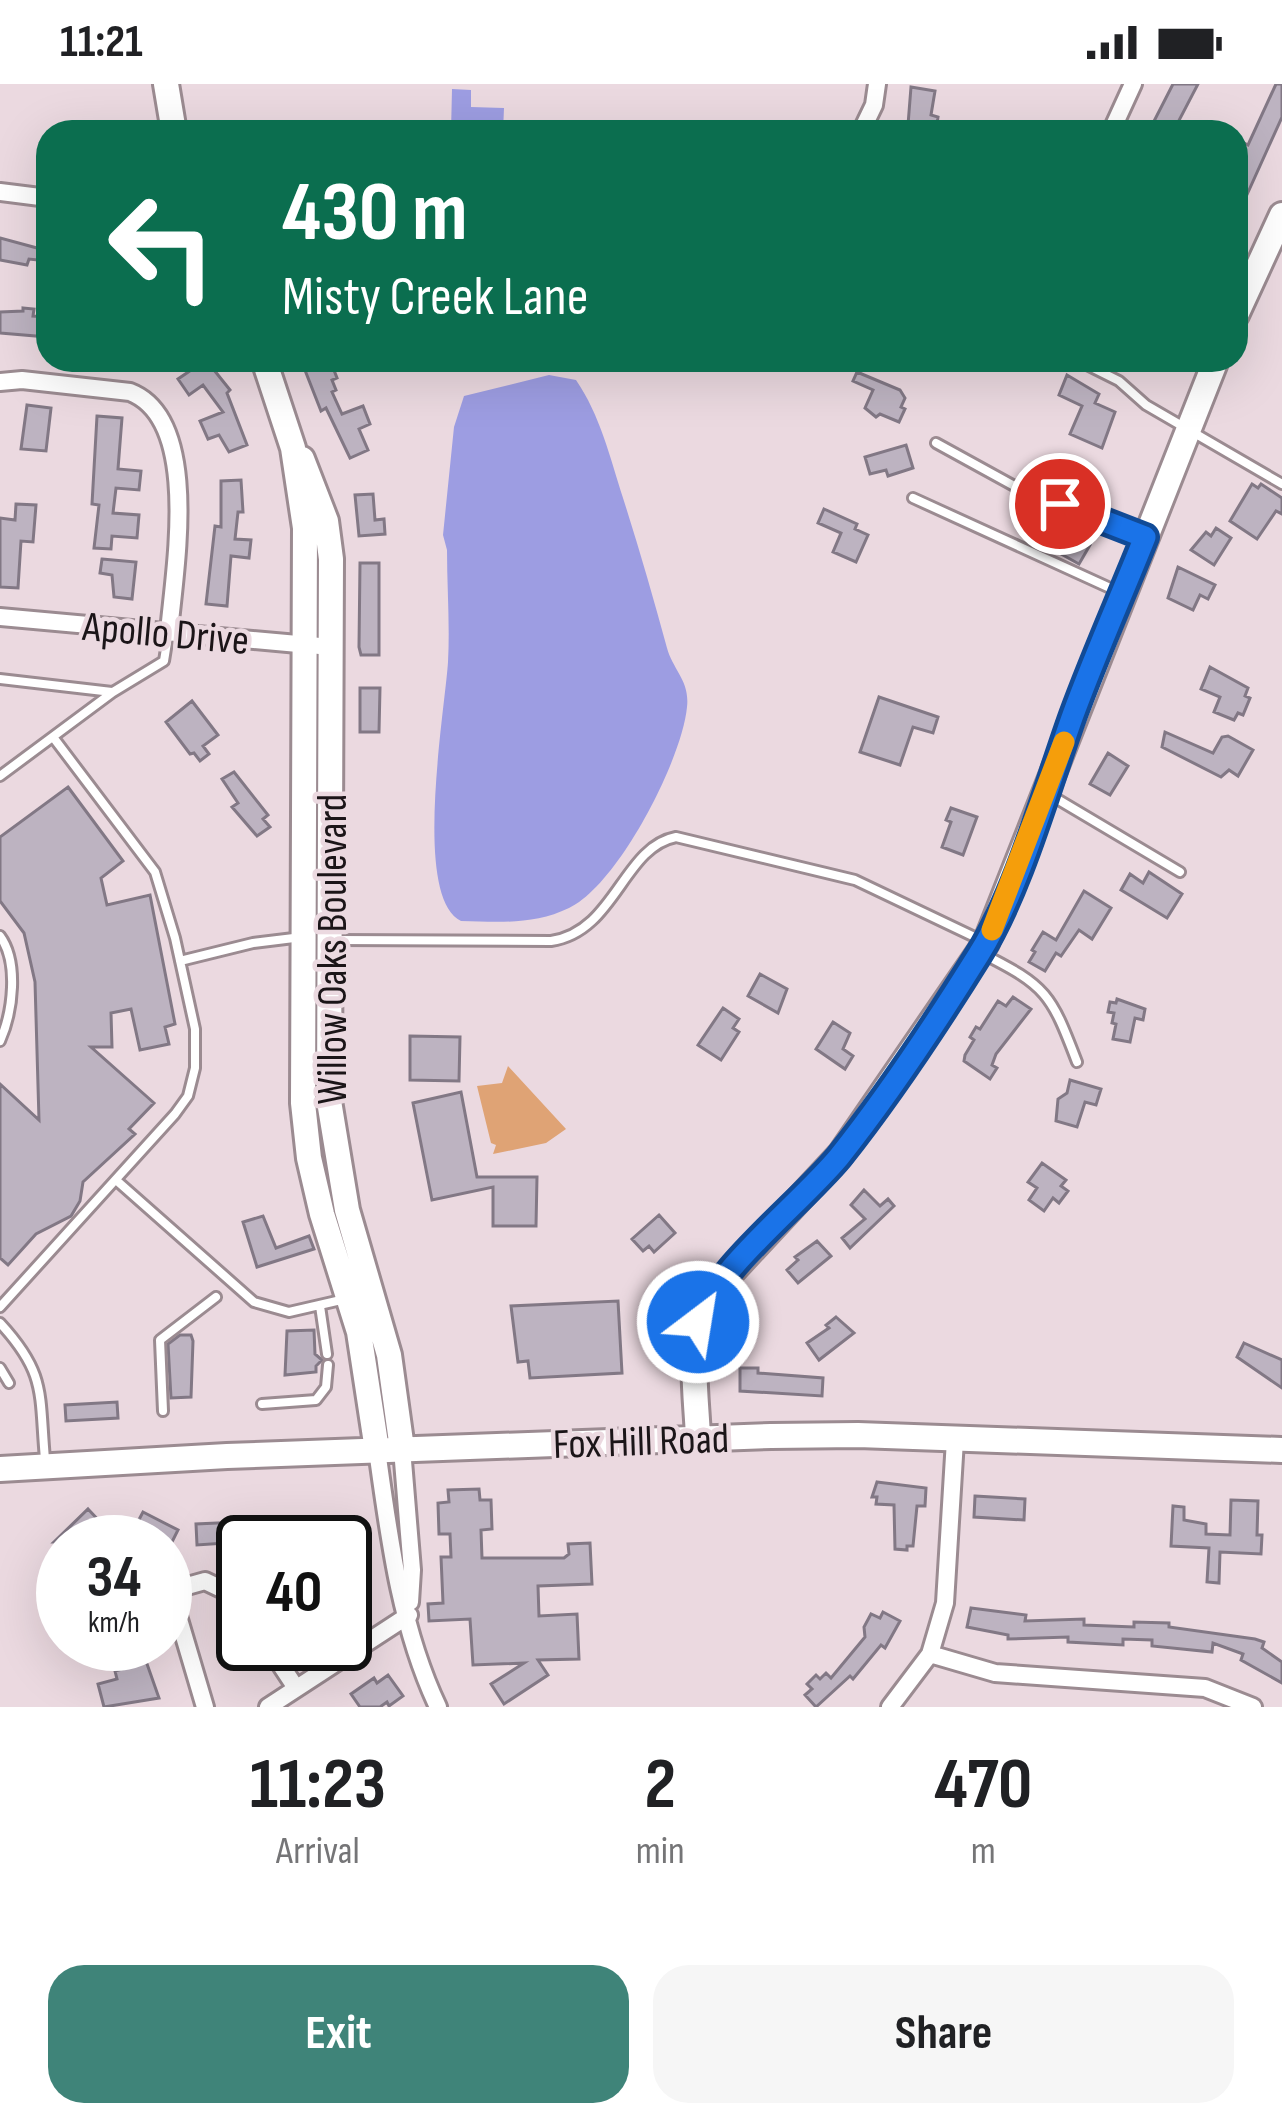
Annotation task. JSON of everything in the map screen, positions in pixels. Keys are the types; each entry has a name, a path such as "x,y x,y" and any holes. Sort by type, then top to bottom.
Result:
{"street":[{"path":"166,84 172,120"},
{"path":"867,120 877,84"},
{"path":"1116,120 1132,84"},
{"path":"0,192 36,196"},
{"path":"1248,289 1282,215"},
{"name":"Willow Oaks Boulevard","path":"268,372 293,448 305,528 304,644 315,939"},
{"path":"698,1437 694,1354 698,1322 708,1298 841,1154 983,948 1211,372"},
{"path":"0,382 22,380 130,392 146,398 156,411 181,493 169,632"},
{"name":"Willow Oaks Boulevard","path":"293,448 316,488 331,559 331,646 303,1102 322,1216 361,1294 359,1332 389,1449"},
{"name":"Apollo Drive","path":"0,617 331,646"},
{"name":"Fox Hill Road","path":"0,1469 698,1437 858,1435 1282,1450"},
{"path":"890,1707 930,1654 945,1603 955,1440"},
{"path":"389,1449 394,1570 438,1707"},
{"path":"268,1707 409,1615"},
{"path":"930,1654 995,1673 1205,1688 1252,1707"},
{"path":"192,1667 205,1707"},
{"path":"285,1671 296,1688"}],"lane":[{"path":"1101,372 1146,405 1282,484"},
{"path":"936,443 1018,488 1145,537"},
{"path":"913,498 1122,594"},
{"path":"0,776 113,692 164,661 169,632"},
{"path":"0,680 113,692"},
{"path":"0,1307 188,1096 195,1068 195,1029 155,872 53,737"},
{"path":"1046,792 1180,872"},
{"path":"180,961 253,944 315,939 551,941 570,937 599,915 658,843 676,837 855,880 983,948 1038,984 1053,1001 1077,1062"},
{"path":"0,936 12,964 8,1014 0,1041"},
{"path":"116,1180 254,1302 289,1312 361,1294"},
{"path":"163,1411 160,1340 216,1297"},
{"path":"320,1306 327,1354"},
{"path":"0,1323 30,1358 37,1374 45,1467"},
{"path":"262,1404 316,1400 326,1388 328,1365"},
{"path":"0,1368 9,1383"}],"shaded area":[{"path":"508,1066 566,1129 546,1143 493,1154 496,1145 491,1143 477,1086 502,1083"}],"water":[{"path":"452,89 471,90 471,107 504,108 504,120 451,120"},
{"path":"549,375 576,380 598,422 667,648 686,690 687,707 673,758 644,819 588,895 543,917 461,921 446,905 435,841 449,648 443,535 454,427 464,396"}],"building":[{"path":"1173,84 1198,84 1179,120 1155,120"},
{"path":"1276,84 1282,84 1282,117 1248,192 1248,145"},
{"path":"911,87 935,91 931,115 938,120 908,120"},
{"path":"0,238 36,248 36,260 29,259 27,265 0,260"},
{"path":"34,309 36,336 0,333 0,312"},
{"path":"188,372 216,372 230,390 227,393 247,445 229,452 219,435 208,439 200,421 223,412 203,385 189,395 178,379"},
{"path":"306,372 335,372 336,390 332,392 342,414 363,406 370,424 359,429 368,450 350,458 326,408 321,411"},
{"path":"857,372 900,390 905,409 899,422 880,414 876,417 865,408 873,390 853,381"},
{"path":"1067,375 1099,394 1095,403 1115,412 1102,448 1070,434 1082,406 1059,395"},
{"path":"27,405 51,408 46,451 21,449"},
{"path":"97,416 122,418 118,469 141,471 139,490 116,488 113,513 139,515 137,538 112,536 111,549 94,548 99,505 92,504"},
{"path":"906,445 913,468 888,476 886,470 870,474 865,457"},
{"path":"241,480 243,512 238,512 235,539 251,540 249,558 231,556 227,606 206,604 215,526 221,527 221,481"},
{"path":"1252,484 1258,488 1261,484 1282,498 1282,514 1276,511 1257,539 1230,521"},
{"path":"373,494 375,520 384,519 385,534 359,536 355,495"},
{"path":"16,504 36,505 33,542 21,541 18,588 0,587 0,518 15,520"},
{"path":"824,509 857,524 855,529 868,535 856,562 833,552 841,533 818,523"},
{"path":"1061,513 1083,522 1075,536 1090,545 1079,564 1054,550 1065,532 1054,525"},
{"path":"1216,528 1231,538 1214,565 1191,550 1206,532 1211,536"},
{"path":"102,559 136,562 132,599 114,597 112,575 100,573"},
{"path":"360,563 379,563 379,655 361,655 359,647"},
{"path":"1178,567 1215,585 1208,599 1200,595 1193,610 1168,598"},
{"path":"1210,667 1248,688 1245,696 1250,698 1243,715 1238,713 1234,720 1214,712 1220,697 1201,689"},
{"path":"360,688 380,688 379,732 360,732"},
{"path":"879,697 938,717 933,733 913,727 900,765 860,752"},
{"path":"192,701 218,735 203,746 209,754 200,761 166,722"},
{"path":"1165,732 1213,753 1222,737 1228,736 1253,750 1238,776 1229,770 1221,777 1162,747"},
{"path":"1108,753 1128,766 1110,795 1090,784"},
{"path":"234,772 268,815 263,819 270,827 257,836 232,807 238,803 222,779"},
{"path":"68,787 123,861 101,878 107,905 150,895 175,1024 165,1027 169,1044 140,1050 131,1009 111,1013 112,1047 91,1047 154,1103 129,1129 135,1134 83,1182 71,1216 36,1234 8,1265 0,1258 0,1084 39,1120 35,982 24,933 0,901 0,837"},
{"path":"951,808 977,817 963,855 942,847"},
{"path":"1149,872 1182,894 1167,918 1121,890 1130,874 1143,883"},
{"path":"1084,891 1111,908 1092,939 1079,930 1045,971 1029,962 1043,932 1056,940"},
{"path":"760,974 787,989 778,1013 748,996"},
{"path":"1013,997 1031,1009 996,1054 992,1065 997,1068 990,1079 964,1061 974,1040 970,1037 998,1001 1006,1006"},
{"path":"1117,999 1145,1009 1143,1020 1135,1018 1130,1042 1113,1039 1114,1013 1108,1012 1110,1002"},
{"path":"723,1008 739,1019 733,1028 739,1032 721,1060 698,1045"},
{"path":"833,1022 850,1033 843,1049 853,1056 845,1069 816,1049"},
{"path":"410,1036 460,1037 459,1081 410,1080"},
{"path":"1070,1080 1101,1089 1096,1105 1085,1102 1077,1127 1056,1121 1058,1099 1067,1093"},
{"path":"461,1092 477,1177 537,1177 536,1226 493,1226 493,1187 432,1200 413,1103"},
{"path":"1042,1163 1066,1180 1061,1186 1068,1191 1059,1203 1053,1198 1044,1211 1029,1200 1037,1188 1028,1182"},
{"path":"864,1190 880,1206 888,1199 894,1206 850,1248 842,1238 865,1219 851,1205"},
{"path":"659,1215 675,1233 654,1252 649,1246 643,1251 632,1239"},
{"path":"263,1216 276,1248 309,1236 314,1249 257,1267 243,1222"},
{"path":"817,1241 831,1256 798,1283 787,1270 798,1260 795,1257"},
{"path":"618,1301 622,1373 530,1378 528,1361 518,1362 511,1306"},
{"path":"836,1317 854,1333 819,1360 807,1343"},
{"path":"314,1330 315,1354 322,1360 316,1372 285,1375 287,1331"},
{"path":"180,1335 191,1335 193,1341 191,1397 171,1398 168,1344"},
{"path":"1244,1343 1282,1360 1282,1388 1237,1357"},
{"path":"740,1368 823,1378 822,1396 740,1391"},
{"path":"117,1402 118,1418 66,1421 65,1405"},
{"path":"877,1482 926,1488 925,1506 917,1506 913,1546 907,1550 895,1549 894,1505 876,1504 877,1497 872,1497"},
{"path":"479,1489 480,1500 491,1500 492,1529 481,1530 482,1558 564,1558 569,1554 568,1544 590,1543 592,1584 538,1586 539,1616 577,1614 579,1659 538,1660 548,1675 504,1704 491,1684 524,1663 473,1665 470,1619 429,1621 428,1604 443,1603 441,1557 451,1557 450,1534 439,1534 438,1503 449,1502 448,1490"},
{"path":"975,1496 1025,1499 1024,1520 974,1517"},
{"path":"1231,1500 1258,1501 1261,1554 1220,1552 1219,1583 1207,1582 1209,1548 1171,1546 1173,1506 1184,1507 1184,1520 1206,1524 1206,1534 1230,1535"},
{"path":"216,1523 216,1544 197,1545 196,1524"},
{"path":"971,1608 1026,1615 1025,1621 1084,1619 1084,1625 1134,1627 1134,1622 1169,1623 1169,1627 1255,1639 1282,1662 1282,1683 1241,1660 1243,1654 1213,1643 1212,1652 1152,1646 1152,1640 1123,1639 1123,1645 1068,1642 1068,1637 1008,1639 1008,1635 967,1627"},
{"path":"883,1612 900,1621 885,1648 881,1645 853,1679 850,1676 816,1707 805,1695 812,1689 807,1684 816,1675 820,1679 826,1673 831,1678 865,1637 871,1614 880,1618"},
{"path":"115,1671 150,1671 159,1698 104,1707 98,1684 117,1679"},
{"path":"388,1675 403,1696 389,1706 387,1702 380,1707 360,1707 351,1694 374,1678 377,1683"}],"slow traffic":[{"path":"992,930 1064,742"}],"route":[{"path":"698,1322 723,1276 807,1194 870,1116 980,952 1001,910 1145,537 1060,504"}]}
